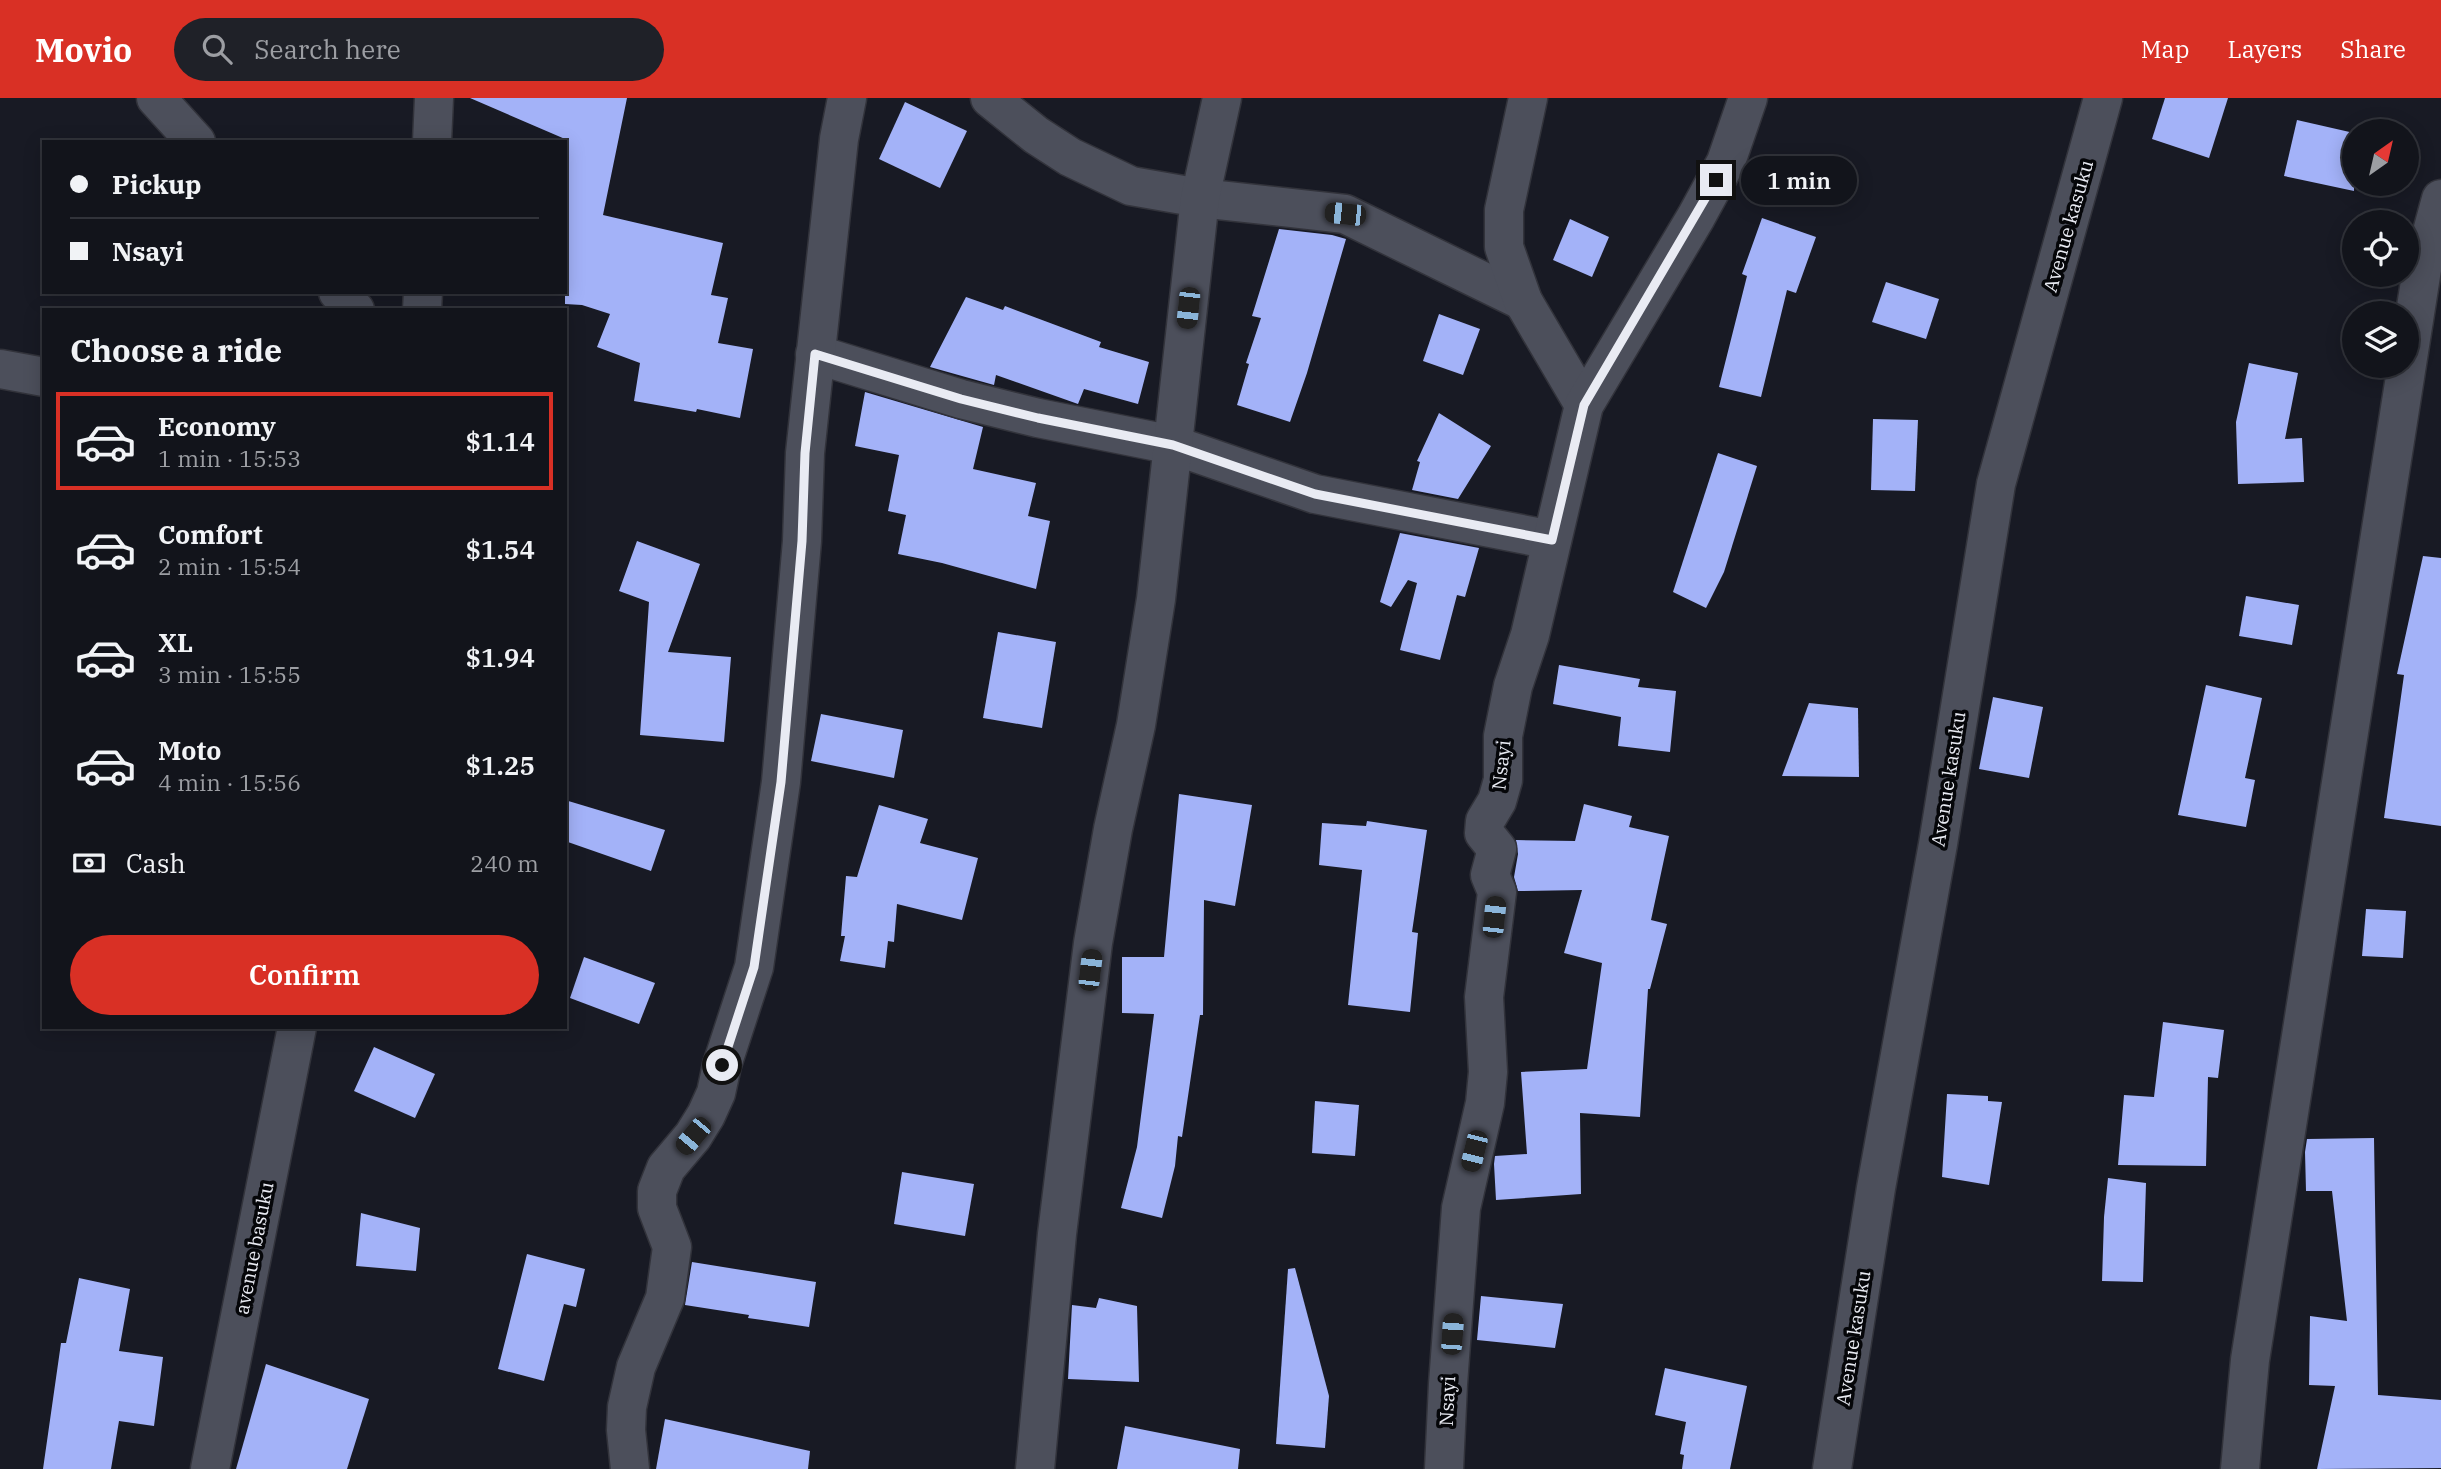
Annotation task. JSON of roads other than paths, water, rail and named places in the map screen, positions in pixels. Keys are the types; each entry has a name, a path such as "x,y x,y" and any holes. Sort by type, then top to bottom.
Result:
{"street":[{"path":"156,98 194,140"},
{"path":"432,140 434,98"},
{"path":"630,1469 626,1430 627,1407 636,1367 665,1298 672,1247 657,1208 657,1191 666,1168 693,1136 716,1093 722,1065 754,967 781,782 802,541 805,453 839,139 848,98"},
{"path":"989,98 1070,157 1131,186 1199,198 1345,214 1523,301"},
{"path":"1035,1469 1057,1234 1093,943 1113,829 1136,725 1156,599 1199,198 1222,98"},
{"path":"1528,98 1504,210 1504,247 1523,301 1584,405"},
{"name":"Nsayi","path":"1444,1469 1461,1208 1485,1103 1488,1072 1484,997 1497,892 1490,875 1497,849 1485,834 1485,821 1497,801 1503,780 1503,736 1513,686 1530,635 1584,405 1696,218 1726,162 1748,98"},
{"name":"Avenue kasuku","path":"1832,1469 1876,1188 1938,844 1996,484 2103,98"},
{"path":"2240,1469 2250,1360 2422,270 2441,199"},
{"path":"340,294 353,308"},
{"path":"815,354 961,399 1038,418 1173,445 1315,494 1552,540"},
{"path":"0,369 42,377"},
{"name":"avenue basuku","path":"210,1469 297,1029"}]}
